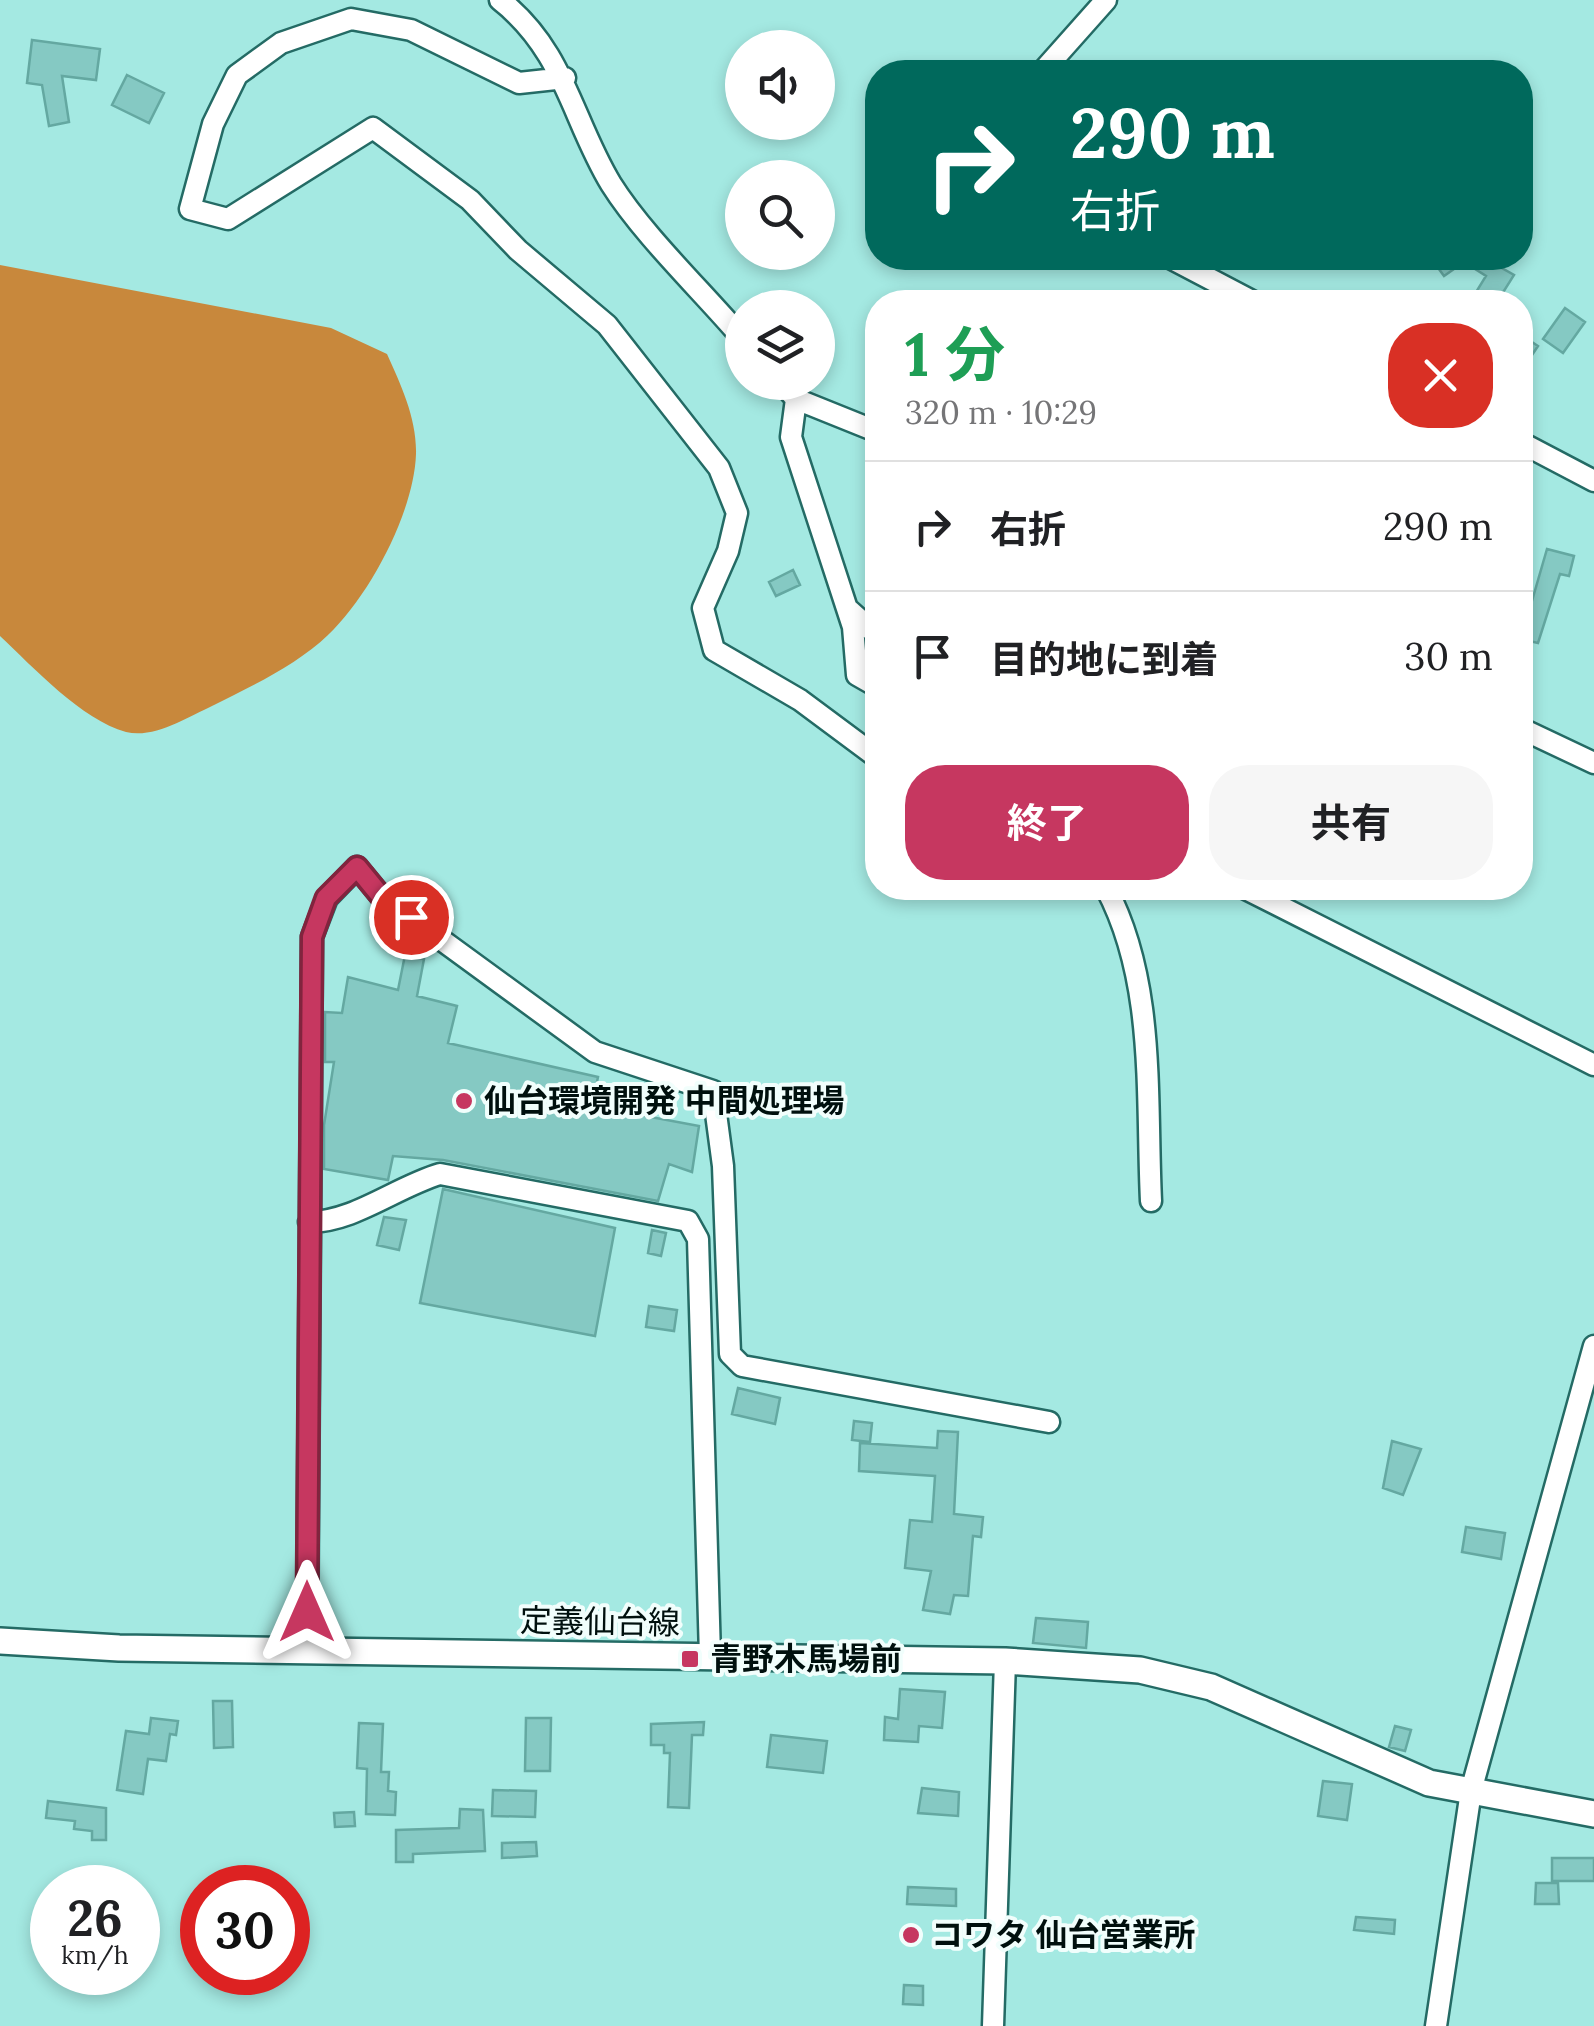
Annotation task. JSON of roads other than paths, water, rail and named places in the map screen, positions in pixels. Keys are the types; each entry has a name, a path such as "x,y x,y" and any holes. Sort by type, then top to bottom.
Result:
{"main road":[{"name":"定義仙台線","path":"0,1641 307,1651 1004,1662 1140,1670 1211,1687 1429,1783 1594,1814"}],"street":[{"path":"500,0 516,12 565,78 612,184 725,318"},
{"path":"1053,60 1106,0"},
{"path":"565,78 519,83 410,30 352,19 281,43 237,74 213,124 190,209 228,218 373,128 412,153 607,325 719,468 738,513 728,551 703,608 714,650 800,700 865,748"},
{"path":"1193,270 1231,290"},
{"path":"796,400 792,437 848,609 857,675 865,680"},
{"path":"798,400 865,427"},
{"path":"1533,449 1594,481"},
{"path":"848,609 865,624"},
{"path":"1533,734 1594,764"},
{"path":"307,1651 312,937 326,898 357,867 380,895 595,1052 712,1091 723,1166 730,1354 742,1366 1049,1422"},
{"path":"1112,900 1122,918 1142,992 1151,1201"},
{"path":"1268,900 1594,1065"},
{"path":"309,1222 332,1222 408,1184 440,1174 688,1222 698,1239 710,1656"},
{"path":"1436,2026 1470,1791 1594,1346"},
{"path":"993,2026 1004,1662"}],"place":[{"name":"仙台環境開発 中間処理場","path":"464,1101"},
{"name":"青野木馬場前","path":"690,1659"},
{"name":"コワタ 仙台営業所","path":"911,1935"}]}
